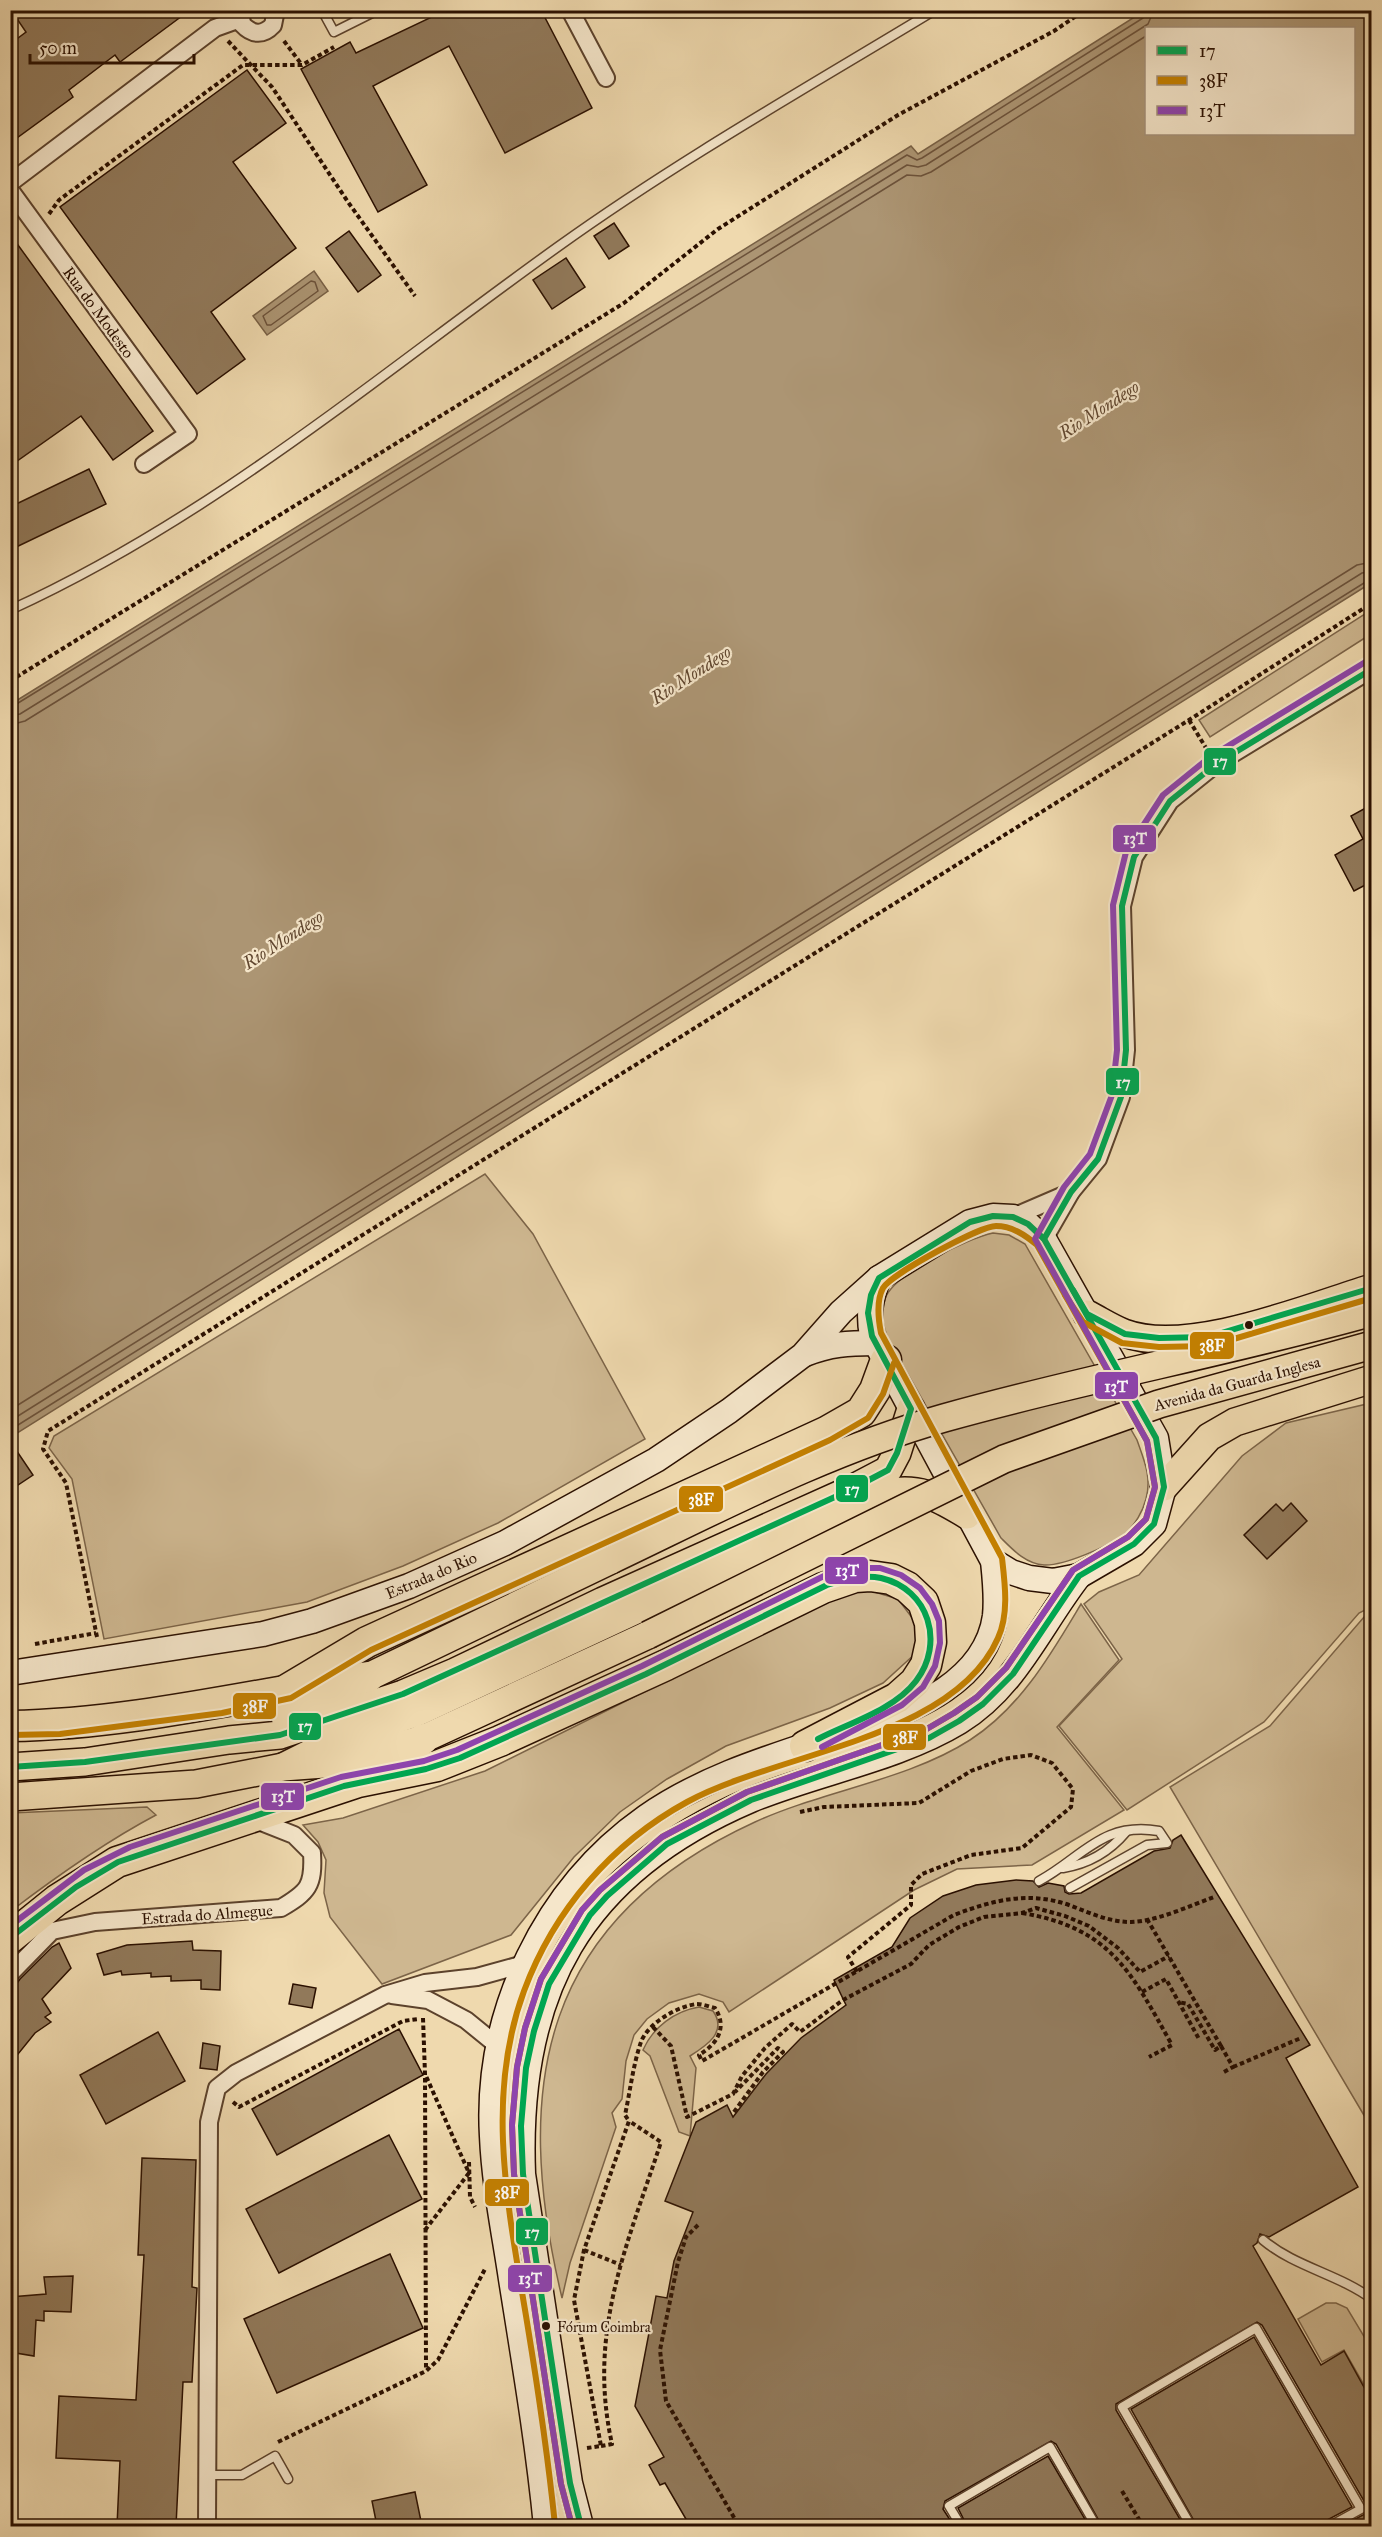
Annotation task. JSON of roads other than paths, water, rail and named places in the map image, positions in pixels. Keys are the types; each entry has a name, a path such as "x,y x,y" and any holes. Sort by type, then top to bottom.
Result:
{"highway":[{"path":"288,1689 367,1642 826,1432 861,1412 875,1390 880,1351"},
{"path":"10,1938 57,1900 117,1862 358,1782 437,1766 500,1741 666,1665 823,1588 855,1577 870,1576 891,1579 907,1587 922,1602 930,1623 931,1642 926,1665 915,1682 897,1698 805,1746"},
{"path":"10,1726 59,1725 221,1704 288,1689 368,1677"},
{"path":"358,1782 423,1739"}],"main road":[{"name":"Estrada do Rio","path":"10,1673 263,1634 312,1622 409,1586 505,1543 656,1460 729,1411 803,1355 841,1312 879,1278 970,1222 993,1216 1013,1217"},
{"path":"993,1561 1011,1572 1029,1578 1053,1581 1079,1576 1134,1544 1154,1524 1164,1487 1155,1438 1087,1314 1044,1239 1028,1224 1013,1217"},
{"path":"546,2526 538,2453 495,2176 492,2133 494,2070 498,2046 524,1964 546,1924 575,1884 609,1846 647,1816 720,1776 893,1717 931,1699 953,1684 976,1660 989,1638 995,1618 997,1593 993,1561 880,1351 868,1313 879,1278"},
{"path":"1087,1314 1125,1334 1159,1338 1208,1337 1371,1288"},
{"name":"Avenida da Guarda Inglesa","path":"229,1740 312,1706 828,1456 944,1418 1300,1332 1371,1311"},
{"name":"Estrada do Rio","path":"803,1355 825,1346 880,1351"},
{"name":"Avenida da Guarda Inglesa","path":"283,1767 338,1763 423,1739 648,1635 1004,1458 1159,1404 1371,1346"},
{"path":"1164,1487 1209,1437 1235,1422 1371,1379"},
{"path":"10,1767 85,1762 229,1740 280,1735 403,1694 848,1491 888,1470 897,1453 911,1409"},
{"path":"10,1797 196,1784 283,1767 331,1743 420,1711 886,1492 904,1489 922,1491 967,1515"},
{"path":"581,2526 565,2451 523,2174 521,2126 526,2068 534,2031 549,1984 590,1915 667,1844 751,1800 928,1738 959,1722 983,1704 1013,1674 1079,1576"}],"street":[{"path":"570,10 606,78"},
{"path":"10,183 215,28 240,15 252,32 264,32 275,18"},
{"name":"Rua do Modesto","path":"10,190 188,434 144,464"},
{"path":"1044,1239 1071,1192 1098,1159 1121,1097 1126,1050 1122,906 1134,857 1170,801 1216,764 1371,669"},
{"path":"1013,1217 1071,1192"},
{"name":"Estrada do Almegue","path":"10,1974 52,1931 95,1922 281,1908 304,1895 313,1875 312,1853 294,1836 250,1818"},
{"path":"207,2526 209,2122 217,2088 236,2073 385,1995 425,1983 477,1977 524,1964"},
{"path":"385,1995 428,2000 466,2020 498,2046"}],"lane":[{"path":"322,10 334,32 378,10"},
{"path":"10,610 94,568 211,500 614,208 935,10"},
{"path":"1039,1881 1063,1868 1074,1855 1107,1836 1142,1828 1159,1832 1167,1843 1147,1845 1070,1888"},
{"path":"1263,2240 1280,2254 1338,2278 1371,2300"},
{"path":"1191,2526 1122,2407 1256,2328 1361,2509 1330,2526"},
{"path":"961,2526 949,2506 1050,2447 1096,2526"},
{"path":"207,2475 242,2475 275,2456 288,2479"}],"water":[{"name":"Rio Mondego","path":"1144,11 1371,11 1371,583 11,1437 11,704 911,146 918,154"},
{"path":"314,271 328,291 267,335 253,316"}],"place":[{"name":"Fórum Coimbra","path":"546,2326"}]}
